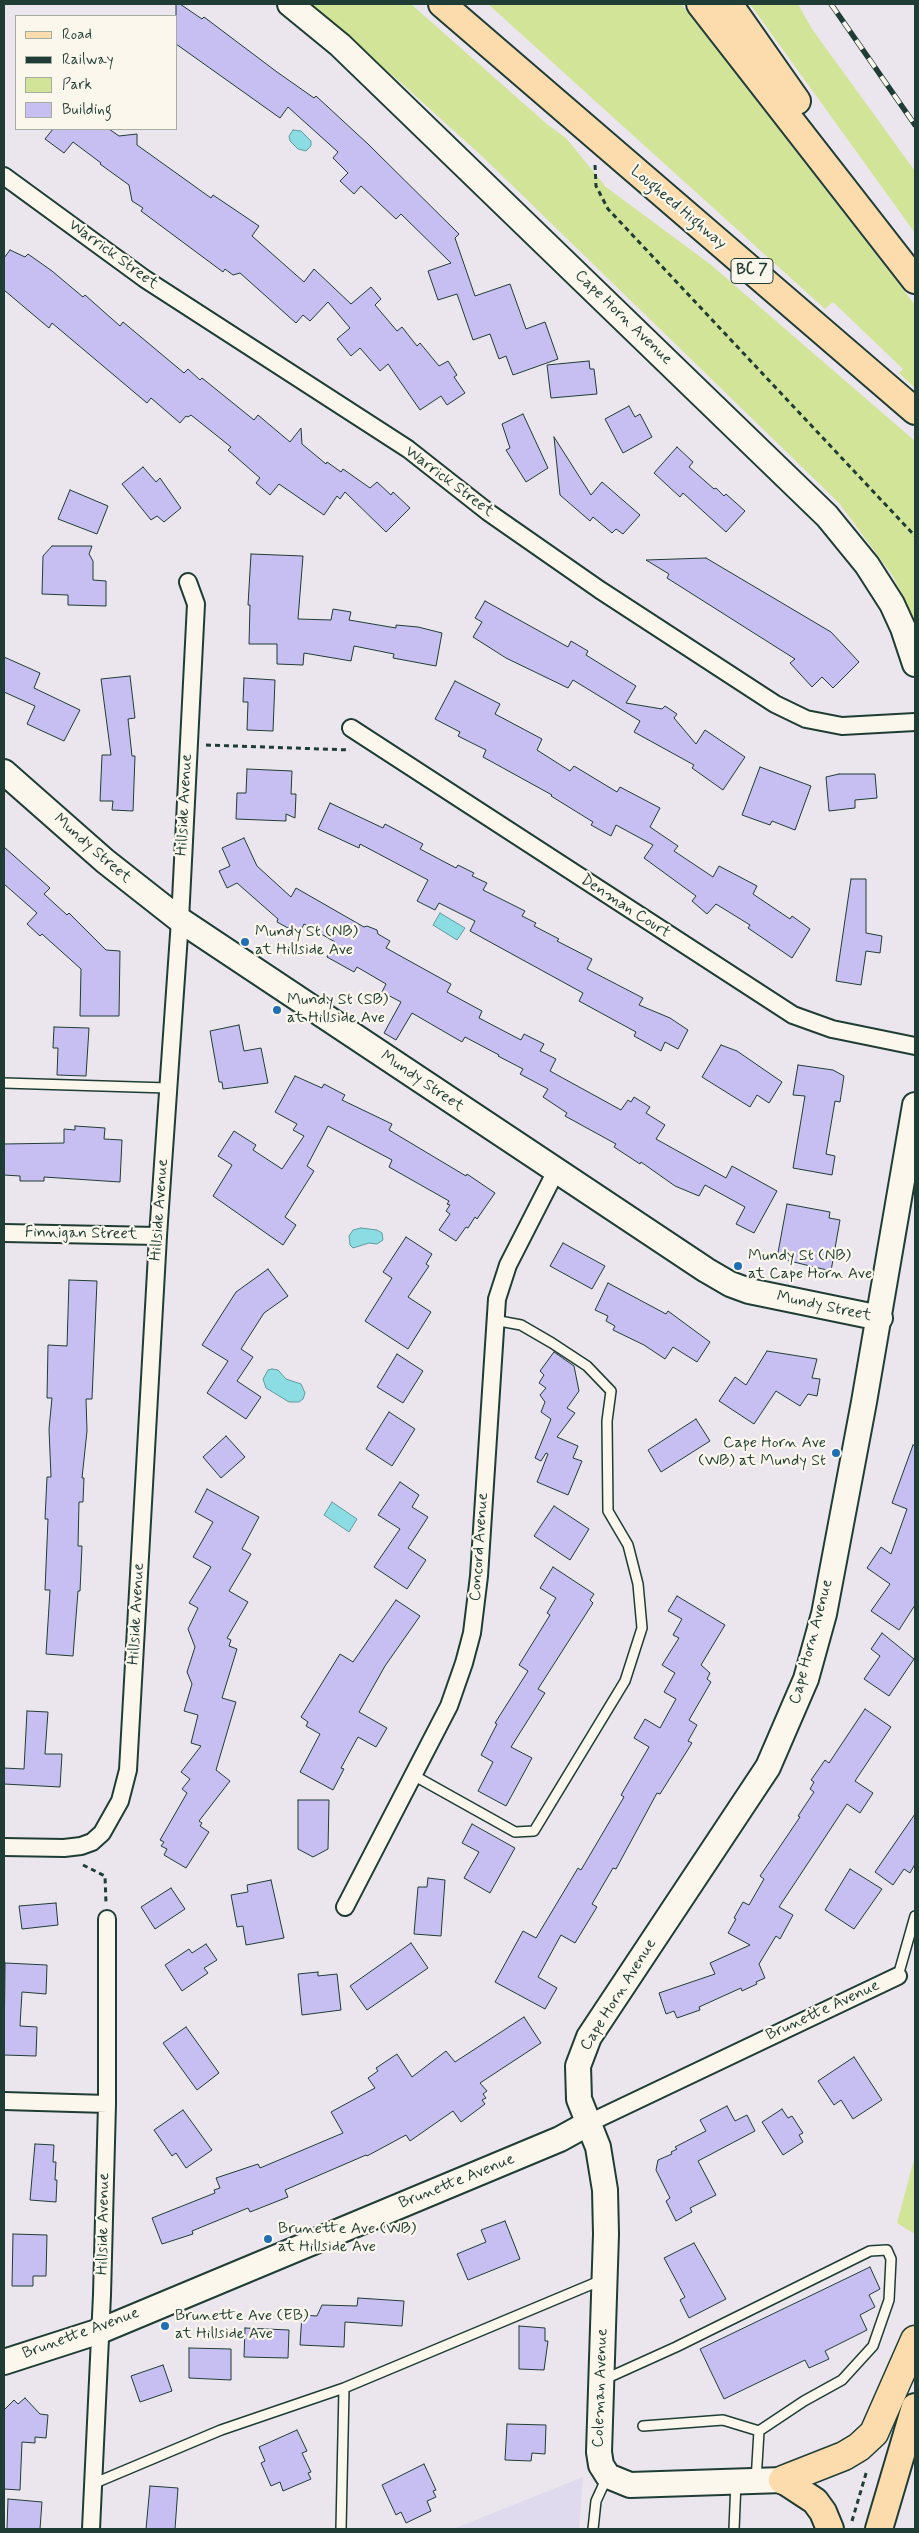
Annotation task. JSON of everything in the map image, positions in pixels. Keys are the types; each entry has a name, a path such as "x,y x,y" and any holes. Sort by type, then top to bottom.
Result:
{"highway":[{"path":"783,2480 844,2456 859,2447 874,2432 915,2340"}],"main road":[{"name":"Lougheed Highway","path":"442,4 915,411"},
{"path":"700,4 915,280"},
{"path":"730,4 812,123 893,251"},
{"path":"879,2529 915,2407"},
{"path":"783,2480 805,2493 815,2502 823,2512 830,2529"}],"street":[{"name":"Cape Horn Avenue","path":"290,4 340,45 827,516 867,565 892,604 903,628 915,664"},
{"name":"Warrick Street","path":"4,176 145,279 408,449 488,512 592,585 775,704 806,719 842,726 915,722"},
{"name":"Hillside Avenue","path":"81,1846 102,1833 120,1801 128,1770 158,1236 180,920 196,604 188,582"},
{"name":"Denman Court","path":"351,728 793,1015 832,1029 915,1046"},
{"name":"Mundy Street","path":"4,772 105,861 180,920 556,1171 730,1284 757,1293 880,1318"},
{"name":"Cape Horn Avenue","path":"589,2123 579,2099 577,2082 578,2066 589,2037 768,1767 806,1679 824,1614 880,1318 915,1105"},
{"name":"Concord Avenue","path":"345,1907 457,1686 472,1633 479,1576 496,1299 508,1265 556,1171"},
{"name":"Finnigan Street","path":"4,1233 158,1236"},
{"path":"4,1847 81,1846"},
{"name":"Hillside Avenue","path":"92,2529 107,2104 107,1919"},
{"name":"Brunette Avenue","path":"4,2362 100,2331 556,2141 589,2123 898,1976"},
{"path":"4,2101 107,2104"},
{"name":"Coleman Avenue","path":"589,2123 598,2148 605,2190 605,2279 599,2452 601,2465 608,2476"},
{"path":"608,2476 630,2485 643,2486 783,2480"}],"lane":[{"path":"4,1083 168,1088"},
{"path":"413,1775 515,1832 534,1832 625,1681 642,1628 638,1584 628,1545 608,1511 607,1421 611,1391 587,1366 552,1343 521,1325 494,1320"},
{"path":"898,1976 915,1916"},
{"path":"601,2381 676,2347 870,2251 887,2250 891,2259 889,2300 873,2346 842,2380 804,2400 759,2431 734,2529"},
{"path":"95,2484 221,2430 344,2388 605,2279"},
{"path":"341,2529 344,2388"},
{"path":"643,2426 723,2420 759,2431"},
{"path":"593,2529 596,2501 608,2476"}],"path":[{"path":"588,131 595,161 596,186 608,210 915,536"},
{"path":"188,745 386,751"},
{"path":"81,1846 75,1860 104,1876 107,1919"},
{"path":"850,2529 872,2453 874,2432"}],"shaded area":[{"path":"583,2477 579,2529 453,2529"}],"green space":[{"path":"304,4 411,4 548,125 566,138 606,187 710,264 915,441 915,622 893,576 839,503 484,158 399,81"},
{"path":"488,4 681,4 915,305 915,388 899,373 903,369 833,302 825,309"},
{"path":"750,4 798,4 812,29 915,171 915,233"},
{"path":"915,2156 915,2234 897,2223"}],"water":[{"path":"293,130 301,131 311,141 311,146 306,151 298,149 290,141 289,136"},
{"path":"440,913 465,928 457,940 433,925"},
{"path":"361,1228 377,1230 382,1233 383,1240 377,1244 369,1243 353,1248 350,1245 349,1236 353,1230"},
{"path":"268,1370 278,1370 286,1379 301,1384 305,1393 303,1399 299,1402 289,1402 266,1388 263,1379"},
{"path":"332,1502 357,1519 349,1532 324,1515"}],"building":[{"path":"176,4 180,4 202,19 204,17 277,72 314,98 316,96 368,144 459,234 455,238 475,296 510,284 526,329 545,322 558,359 513,375 506,356 499,359 490,334 473,340 457,294 438,300 428,271 451,263 401,214 396,219 361,186 354,194 340,181 348,173 333,158 338,152 288,107 280,118 178,45 178,15 176,15"},
{"path":"52,130 110,130 119,136 137,134 137,145 211,198 213,195 259,226 252,236 304,282 314,269 351,304 371,287 381,299 375,305 397,331 402,327 417,346 420,343 439,366 448,361 457,375 454,377 465,393 447,405 441,396 420,410 388,364 380,371 360,348 351,356 337,339 350,328 328,302 310,321 303,315 296,323 240,273 233,275 225,269 223,272 141,211 143,208 132,201 129,185 73,142 64,153 45,139"},
{"path":"10,250 25,257 28,254 83,297 85,295 120,326 123,322 184,373 188,369 200,380 202,378 254,420 258,415 290,442 301,428 302,444 326,464 327,462 341,472 343,469 370,488 377,482 391,495 393,492 410,508 386,532 345,492 340,499 337,496 324,515 279,484 270,495 256,483 260,478 228,450 231,447 191,415 186,416 180,423 151,398 147,403 52,323 49,328 4,290 4,258"},
{"path":"589,361 590,369 594,369 597,394 551,398 547,365"},
{"path":"629,406 635,417 640,414 652,437 623,453 605,419"},
{"path":"523,414 548,468 526,482 506,450 510,448 502,424"},
{"path":"554,437 591,495 602,482 640,515 623,534 616,529 612,533 593,517 590,521 560,495"},
{"path":"677,447 693,462 689,467 714,489 716,488 724,496 726,494 745,511 726,532 683,493 680,497 654,473"},
{"path":"143,467 156,482 160,478 181,508 164,522 157,516 151,520 122,484"},
{"path":"70,490 108,506 97,534 58,519"},
{"path":"52,546 92,546 89,554 93,561 93,580 106,581 106,606 68,605 68,595 42,594 43,556"},
{"path":"251,554 303,556 298,619 331,620 333,609 351,612 349,620 396,628 396,625 418,627 442,633 436,666 393,658 394,654 354,646 351,661 304,653 303,665 277,664 277,644 249,644 250,605 248,605"},
{"path":"706,558 831,632 859,662 833,688 822,677 812,687 790,663 795,659 667,578 669,574 646,560"},
{"path":"485,601 568,647 571,641 588,651 586,655 636,686 626,703 662,709 665,706 677,714 674,718 696,744 705,730 745,757 723,790 692,768 694,765 634,732 640,721 573,680 568,688 506,658 473,637 482,622 475,618"},
{"path":"4,657 40,673 34,688 80,710 64,741 27,724 35,706 4,692"},
{"path":"130,676 135,718 128,719 132,756 135,756 133,811 112,810 113,801 100,801 102,755 111,755 101,679"},
{"path":"244,678 275,680 273,731 247,730 248,702 243,702"},
{"path":"455,681 500,704 495,714 542,739 537,750 570,771 574,766 617,792 620,787 660,808 650,827 678,846 674,851 713,877 719,866 757,886 753,894 790,919 792,916 810,929 792,958 748,928 750,925 716,904 707,914 692,901 696,896 644,858 653,845 616,825 611,836 591,825 593,822 552,795 483,757 486,750 458,736 460,732 435,719"},
{"path":"760,767 811,786 795,830 772,821 770,825 742,815"},
{"path":"247,769 292,771 291,794 296,794 295,818 286,814 286,821 236,819 237,793 246,793"},
{"path":"839,774 875,774 877,798 855,800 855,808 829,811 826,777"},
{"path":"330,803 383,828 385,824 423,844 420,849 456,868 458,865 474,873 472,876 487,883 483,890 525,911 522,916 536,923 534,926 559,939 557,941 592,959 587,969 643,998 639,1005 670,1018 688,1030 678,1049 665,1042 661,1051 634,1036 636,1032 579,1001 583,993 470,931 475,921 439,903 435,910 417,901 428,880 360,844 359,848 318,829"},
{"path":"244,838 257,866 291,897 296,888 364,927 367,926 377,930 378,934 390,941 386,948 451,984 447,992 482,1011 479,1018 521,1040 524,1034 544,1044 540,1051 556,1059 550,1071 621,1110 628,1100 631,1102 634,1097 650,1107 646,1113 665,1125 656,1139 726,1178 732,1166 777,1191 754,1233 736,1224 745,1207 705,1185 699,1196 675,1186 641,1162 640,1164 614,1147 616,1144 565,1116 567,1113 543,1097 548,1089 520,1074 523,1069 499,1055 465,1037 462,1042 412,1013 396,1040 384,1033 401,1002 382,992 386,984 357,967 354,972 327,957 335,942 304,924 299,934 277,922 278,919 237,883 227,888 219,871 230,866 222,848"},
{"path":"4,847 50,888 44,894 67,915 69,913 106,950 120,951 119,1016 80,1016 81,969 42,934 40,936 27,924 37,913 4,884"},
{"path":"851,879 866,879 866,933 882,936 880,953 866,951 861,985 836,981"},
{"path":"239,1025 244,1051 261,1048 268,1083 223,1089 222,1082 219,1082 210,1031"},
{"path":"54,1027 89,1028 86,1076 57,1075 58,1048 53,1048"},
{"path":"721,1045 737,1051 782,1082 769,1103 757,1095 750,1107 702,1077"},
{"path":"798,1065 833,1070 844,1076 840,1102 835,1101 826,1154 835,1156 832,1175 793,1168 805,1096 793,1095"},
{"path":"295,1076 322,1088 324,1084 345,1095 342,1100 392,1124 389,1130 466,1176 467,1174 495,1193 477,1219 475,1217 456,1241 439,1230 450,1214 446,1211 450,1205 447,1204 449,1201 389,1167 392,1160 328,1126 307,1166 314,1171 285,1217 296,1225 283,1245 213,1196 232,1165 218,1156 234,1131 256,1145 253,1150 282,1169 304,1136 293,1130 297,1124 275,1112"},
{"path":"75,1126 105,1128 104,1139 122,1140 120,1182 44,1177 44,1181 20,1181 20,1176 4,1175 4,1144 64,1143 64,1129 75,1130"},
{"path":"787,1204 830,1212 829,1218 840,1220 831,1271 777,1258"},
{"path":"406,1237 432,1254 426,1264 429,1266 408,1297 431,1312 408,1349 365,1321 392,1278 383,1272"},
{"path":"563,1243 605,1266 592,1289 550,1266"},
{"path":"268,1269 288,1296 264,1313 241,1349 253,1357 237,1381 261,1397 246,1419 207,1393 228,1361 202,1345 236,1292"},
{"path":"69,1280 97,1281 92,1399 86,1399 87,1431 82,1478 84,1478 83,1502 79,1502 78,1546 82,1546 80,1591 78,1591 73,1656 46,1654 50,1590 45,1590 48,1519 45,1519 47,1477 51,1477 49,1429 52,1398 47,1398 48,1345 67,1346"},
{"path":"608,1283 666,1314 668,1311 710,1342 697,1362 673,1347 665,1359 644,1345 613,1330 615,1326 606,1321 608,1316 595,1310"},
{"path":"767,1351 817,1359 812,1378 820,1379 817,1396 808,1394 800,1406 776,1391 754,1424 719,1401 735,1377 746,1385"},
{"path":"554,1352 574,1366 579,1391 567,1408 575,1413 557,1437 578,1446 573,1458 582,1461 568,1495 537,1482 548,1454 546,1453 541,1461 535,1458 551,1419 541,1412 545,1402 540,1395 546,1388 539,1383 544,1375 540,1371"},
{"path":"397,1354 423,1371 403,1403 377,1387"},
{"path":"389,1412 415,1429 392,1466 366,1449"},
{"path":"696,1419 710,1441 661,1472 648,1450"},
{"path":"226,1436 245,1457 221,1478 203,1457"},
{"path":"913,1445 915,1446 915,1605 899,1630 871,1611 890,1584 867,1568 881,1547 891,1554 907,1509 892,1503"},
{"path":"400,1482 419,1495 412,1507 428,1517 408,1548 426,1560 407,1589 374,1567 400,1529 378,1515"},
{"path":"207,1489 259,1517 242,1549 251,1554 229,1591 248,1602 227,1638 231,1640 229,1646 237,1649 222,1698 236,1702 216,1770 230,1781 199,1821 202,1823 200,1826 209,1832 186,1868 164,1855 167,1849 161,1846 164,1842 160,1840 187,1793 182,1789 190,1779 181,1772 201,1746 191,1743 198,1715 184,1711 192,1684 187,1672 195,1647 188,1629 198,1608 189,1603 211,1567 193,1557 213,1522 195,1512"},
{"path":"554,1506 589,1529 570,1560 534,1536"},
{"path":"553,1567 594,1594 590,1600 593,1603 538,1689 545,1693 511,1747 532,1758 506,1806 478,1791 493,1762 481,1755 497,1724 495,1723 528,1671 519,1665 550,1615 547,1613 556,1598 540,1588"},
{"path":"677,1596 725,1625 701,1665 710,1673 707,1679 711,1682 689,1720 697,1725 688,1741 692,1743 660,1794 657,1793 616,1869 613,1868 592,1904 597,1907 575,1943 561,1935 538,1977 557,1988 545,2009 495,1982 523,1931 536,1938 578,1868 581,1870 624,1797 621,1795 649,1747 634,1738 645,1719 660,1728 676,1699 664,1692 675,1673 662,1665 679,1638 673,1635 682,1619 668,1611"},
{"path":"396,1600 420,1616 385,1666 359,1712 387,1728 376,1747 358,1737 341,1768 344,1769 333,1790 300,1772 320,1734 306,1726 308,1722 301,1717 340,1654 353,1662"},
{"path":"882,1633 914,1659 889,1696 864,1679 880,1656 871,1649"},
{"path":"865,1709 891,1727 855,1781 873,1793 860,1813 847,1804 779,1907 793,1915 780,1939 776,1936 759,1964 765,1978 742,1991 741,1988 699,2007 700,2010 677,2018 674,2011 666,2014 659,1993 715,1974 710,1963 750,1945 728,1933 736,1919 734,1918 743,1902 749,1905 764,1879 760,1876 800,1817 798,1816 814,1792 810,1789 814,1782 811,1780 825,1760 829,1763"},
{"path":"27,1711 48,1712 45,1754 62,1754 60,1787 4,1784 4,1768 24,1769"},
{"path":"298,1800 329,1800 328,1849 313,1857 298,1849"},
{"path":"915,1814 915,1864 910,1873 904,1869 893,1885 875,1872"},
{"path":"472,1824 515,1848 490,1893 464,1878 479,1852 462,1843"},
{"path":"850,1869 882,1889 854,1929 825,1910"},
{"path":"428,1878 445,1880 441,1936 414,1934 418,1887 427,1887"},
{"path":"271,1880 284,1938 246,1945 243,1926 237,1927 231,1895 248,1892 247,1885"},
{"path":"171,1888 185,1909 155,1929 141,1907"},
{"path":"56,1903 58,1925 22,1929 19,1906"},
{"path":"411,1943 428,1968 367,2010 350,1986"},
{"path":"206,1944 217,1960 204,1968 208,1973 182,1991 165,1965 189,1949 192,1953"},
{"path":"5,1963 47,1965 46,1994 22,1992 20,2026 37,2027 36,2056 4,2055"},
{"path":"318,1972 318,1976 337,1974 341,2010 302,2015 298,1974"},
{"path":"524,2017 541,2043 480,2083 487,2091 483,2094 486,2098 482,2100 485,2104 461,2122 453,2111 410,2141 406,2135 367,2156 285,2190 288,2197 250,2212 248,2208 192,2231 193,2234 162,2244 152,2218 215,2193 214,2190 220,2188 216,2178 258,2164 260,2168 343,2133 331,2112 375,2088 368,2078 378,2071 376,2068 397,2054 412,2077 446,2051 455,2062"},
{"path":"186,2027 219,2073 197,2090 163,2043"},
{"path":"854,2057 882,2100 853,2119 841,2100 834,2105 818,2081"},
{"path":"727,2106 735,2121 747,2115 755,2131 698,2161 716,2195 690,2208 692,2212 676,2221 666,2201 670,2198 656,2170 658,2160 672,2154 671,2152 677,2149 675,2147 706,2131 700,2120"},
{"path":"782,2109 788,2118 792,2116 803,2133 799,2135 803,2142 783,2155 762,2122"},
{"path":"183,2110 212,2150 186,2168 176,2153 172,2156 154,2130"},
{"path":"35,2144 54,2145 53,2162 56,2162 55,2180 57,2180 56,2202 30,2200"},
{"path":"505,2221 520,2259 468,2280 457,2254 486,2242 481,2230"},
{"path":"13,2234 47,2235 46,2276 33,2276 33,2286 12,2286"},
{"path":"694,2243 726,2299 689,2318 680,2300 685,2297 664,2258"},
{"path":"870,2267 880,2289 869,2295 875,2307 860,2315 867,2330 825,2351 829,2359 809,2368 805,2360 724,2399 700,2349"},
{"path":"358,2298 404,2301 402,2326 345,2322 344,2347 300,2345 302,2315 317,2316 322,2305 357,2306"},
{"path":"519,2326 545,2328 545,2341 548,2341 544,2370 519,2369"},
{"path":"245,2328 289,2330 288,2358 244,2357"},
{"path":"189,2348 231,2349 231,2380 189,2378"},
{"path":"163,2365 172,2391 140,2402 131,2376"},
{"path":"25,2398 40,2414 48,2415 46,2438 35,2437 35,2443 22,2442 20,2490 4,2489 4,2410 14,2400 18,2404"},
{"path":"507,2424 546,2425 545,2454 532,2453 531,2461 505,2460"},
{"path":"297,2430 307,2451 302,2453 311,2472 308,2473 311,2479 283,2491 280,2482 271,2486 261,2463 265,2461 259,2447"},
{"path":"424,2464 436,2490 433,2491 436,2497 427,2501 431,2511 406,2523 401,2512 396,2515 382,2485"},
{"path":"150,2486 178,2488 175,2529 146,2529"},
{"path":"8,2499 42,2502 40,2529 7,2529"}],"railway":[{"path":"831,4 915,125"}],"place":[{"name":"Mundy St (NB) at Hillside Ave","path":"245,942"},
{"name":"Mundy St (SB) at Hillside Ave","path":"277,1010"},
{"name":"Mundy St (NB) at Cape Horn Ave","path":"738,1266"},
{"name":"Cape Horn Ave (WB) at Mundy St","path":"836,1453"},
{"name":"Brunette Ave (WB) at Hillside Ave","path":"268,2239"},
{"name":"Brunette Ave (EB) at Hillside Ave","path":"165,2326"}]}
